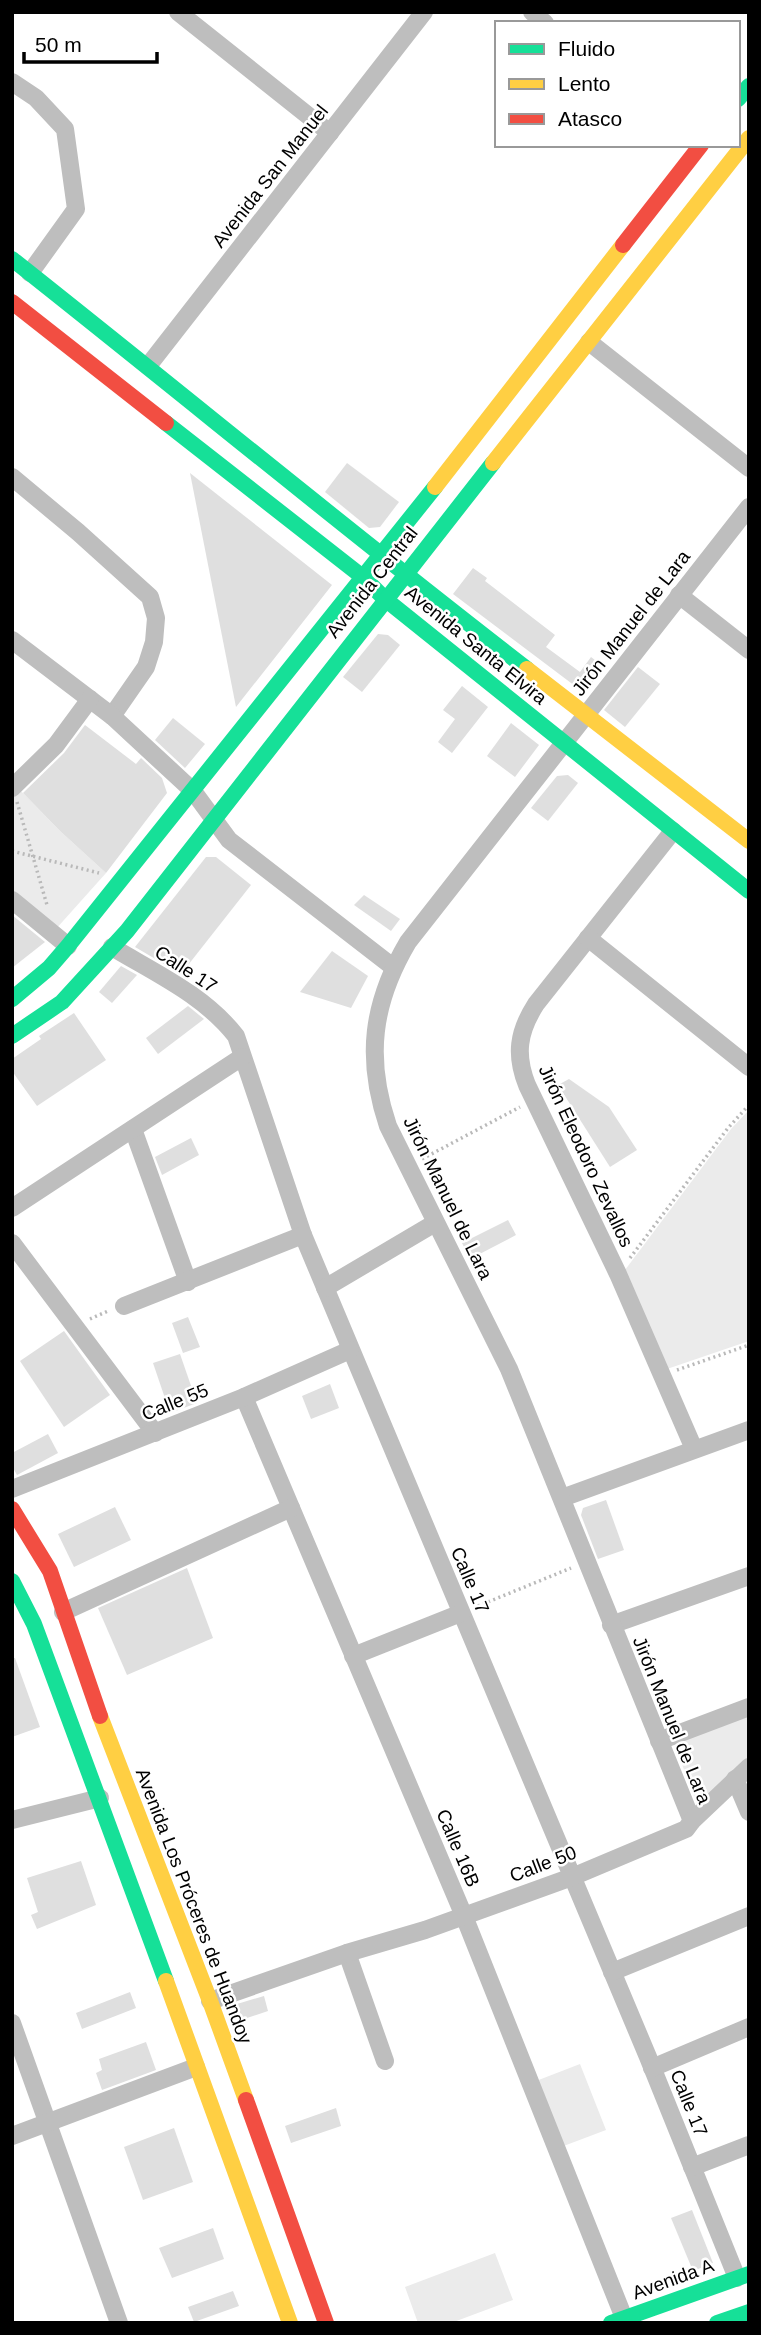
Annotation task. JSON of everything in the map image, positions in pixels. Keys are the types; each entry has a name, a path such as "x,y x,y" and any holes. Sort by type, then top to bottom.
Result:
{"main road":[{"name":"Avenida Central","path":"12,1036 62,1002 127,931 749,138"},
{"name":"Avenida Central","path":"12,999 49,968 193,791 364,578 698,147"},
{"name":"Avenida Santa Elvira","path":"12,259 148,366 380,556 749,841"},
{"name":"Avenida Santa Elvira","path":"12,302 364,578 385,599 749,891"},
{"name":"Avenida Los Próceres de Huandoy","path":"12,1509 50,1570 113,1754 210,2001 326,2323"},
{"path":"12,1581 34,1624 100,1798 290,2323"},
{"name":"Avenida A","path":"618,2320 743,2276"},
{"path":"717,2323 749,2312"}],"street":[{"path":"178,12 330,133"},
{"name":"Avenida San Manuel","path":"148,366 424,12"},
{"path":"12,82 36,98 65,129 76,209 30,273"},
{"path":"589,342 749,468"},
{"path":"12,477 150,597 156,618 154,642 146,667 113,716"},
{"name":"Jirón Manuel de Lara","path":"692,1821 509,1369 388,1126 376,1071 375,1050 379,1009 393,967 428,915 749,507"},
{"path":"679,595 749,650"},
{"path":"12,640 113,716 193,791 229,840 393,967"},
{"path":"13,789 56,745 90,699"},
{"name":"Jirón Eleodoro Zevallos","path":"673,831 536,1004 521,1031 519,1060 534,1100 618,1274 694,1449"},
{"path":"12,900 68,946"},
{"path":"588,938 749,1068"},
{"name":"Calle 17","path":"112,947 204,1003 236,1036 303,1235 350,1350 692,2167 743,2276"},
{"path":"12,1208 242,1057"},
{"path":"133,1129 188,1282"},
{"path":"325,1288 435,1223"},
{"path":"124,1306 303,1235"},
{"path":"12,1243 155,1433"},
{"name":"Calle 55","path":"12,1489 244,1397 350,1350"},
{"name":"Calle 16B","path":"244,1397 464,1916 618,2320"},
{"path":"562,1498 749,1430"},
{"path":"63,1612 291,1508"},
{"path":"611,1625 749,1577"},
{"path":"353,1656 461,1613"},
{"path":"659,1741 749,1707"},
{"path":"742,1773 749,1812"},
{"name":"Calle 50","path":"210,2001 572,1877 686,1829 742,1773"},
{"path":"12,1820 100,1798"},
{"path":"612,1972 749,1916"},
{"path":"347,1953 385,2061"},
{"path":"12,2023 119,2323"},
{"path":"652,2068 749,2027"},
{"path":"12,2136 196,2067"},
{"path":"692,2167 749,2146"}],"path":[{"path":"13,789 49,915"},
{"path":"12,851 99,873"},
{"path":"408,1167 534,1100"},
{"path":"618,1274 728,1128 749,1105"},
{"path":"78,1330 97,1315 124,1306"},
{"path":"662,1376 749,1345"},
{"path":"461,1613 586,1562"}],"shaded area":[{"path":"16,786 106,873 55,930 12,891 12,790"},
{"path":"749,1110 749,1341 667,1369 625,1270 731,1129"},
{"path":"749,1715 749,1759 698,1807 674,1743"},
{"path":"580,2064 606,2130 561,2147 536,2081"},
{"path":"495,2253 513,2300 451,2323 418,2323 405,2287"}],"building":[{"path":"347,463 399,502 380,527 369,528 325,492"},
{"path":"190,473 332,585 236,707"},
{"path":"473,568 487,578 485,581 555,635 546,647 580,672 591,657 604,667 589,687 579,689 453,594"},
{"path":"378,634 388,635 400,645 362,692 343,677"},
{"path":"638,667 660,684 625,727 604,710"},
{"path":"462,686 488,707 452,753 438,742 455,719 443,710"},
{"path":"173,718 205,744 185,768 155,740"},
{"path":"511,723 539,745 515,777 487,756"},
{"path":"85,725 136,764 141,758 162,778 167,793 106,873 23,793 64,753"},
{"path":"568,775 578,783 548,821 531,808 557,776"},
{"path":"206,857 216,857 251,885 181,974 135,947"},
{"path":"364,895 400,919 391,931 354,905"},
{"path":"12,915 45,942 12,968"},
{"path":"332,951 368,976 351,1008 300,992"},
{"path":"121,966 137,975 112,1003 99,992"},
{"path":"188,1006 204,1019 158,1054 146,1038"},
{"path":"74,1013 106,1060 37,1106 12,1071 12,1059 41,1039 39,1036"},
{"path":"569,1079 609,1107 637,1150 610,1167 558,1085"},
{"path":"191,1138 199,1155 162,1175 155,1157"},
{"path":"508,1220 516,1235 470,1259 462,1243"},
{"path":"188,1317 200,1347 183,1353 172,1323"},
{"path":"64,1331 110,1395 64,1427 20,1361"},
{"path":"180,1354 197,1403 170,1413 153,1363"},
{"path":"330,1384 339,1408 311,1419 302,1396"},
{"path":"48,1434 58,1453 17,1475 12,1466 12,1453"},
{"path":"606,1500 624,1550 598,1559 581,1515 583,1508"},
{"path":"115,1507 131,1540 74,1567 58,1534"},
{"path":"187,1568 213,1638 127,1675 98,1608"},
{"path":"12,1658 15,1658 40,1727 12,1737"},
{"path":"81,1861 96,1905 37,1929 31,1915 38,1912 27,1878"},
{"path":"130,1992 136,2008 82,2029 76,2013"},
{"path":"264,1996 268,2011 241,2020 237,2004"},
{"path":"146,2042 156,2070 102,2090 96,2073 102,2070 99,2059"},
{"path":"336,2108 341,2126 291,2143 285,2126"},
{"path":"174,2128 193,2182 143,2200 124,2147"},
{"path":"692,2210 713,2263 693,2271 671,2218"},
{"path":"213,2228 224,2259 172,2278 159,2248"},
{"path":"233,2291 239,2306 194,2322 188,2307"}],"traffic: fast":[{"path":"740,97 749,86"},
{"path":"12,259 527,669"},
{"path":"166,423 364,578 385,599 749,891"},
{"path":"12,1036 62,1002 127,931 493,463"},
{"path":"12,999 49,968 68,946 435,487"},
{"path":"12,1581 34,1624 166,1981"},
{"path":"611,2323 749,2274"},
{"path":"717,2323 749,2312"}],"traffic: slow":[{"path":"493,463 749,138"},
{"path":"435,487 623,245"},
{"path":"527,669 749,841"},
{"path":"100,1716 246,2100"},
{"path":"166,1981 290,2323"}],"traffic: jam":[{"path":"623,245 699,147"},
{"path":"12,302 166,423"},
{"path":"12,1509 50,1571 100,1716"},
{"path":"246,2100 326,2323"}]}
